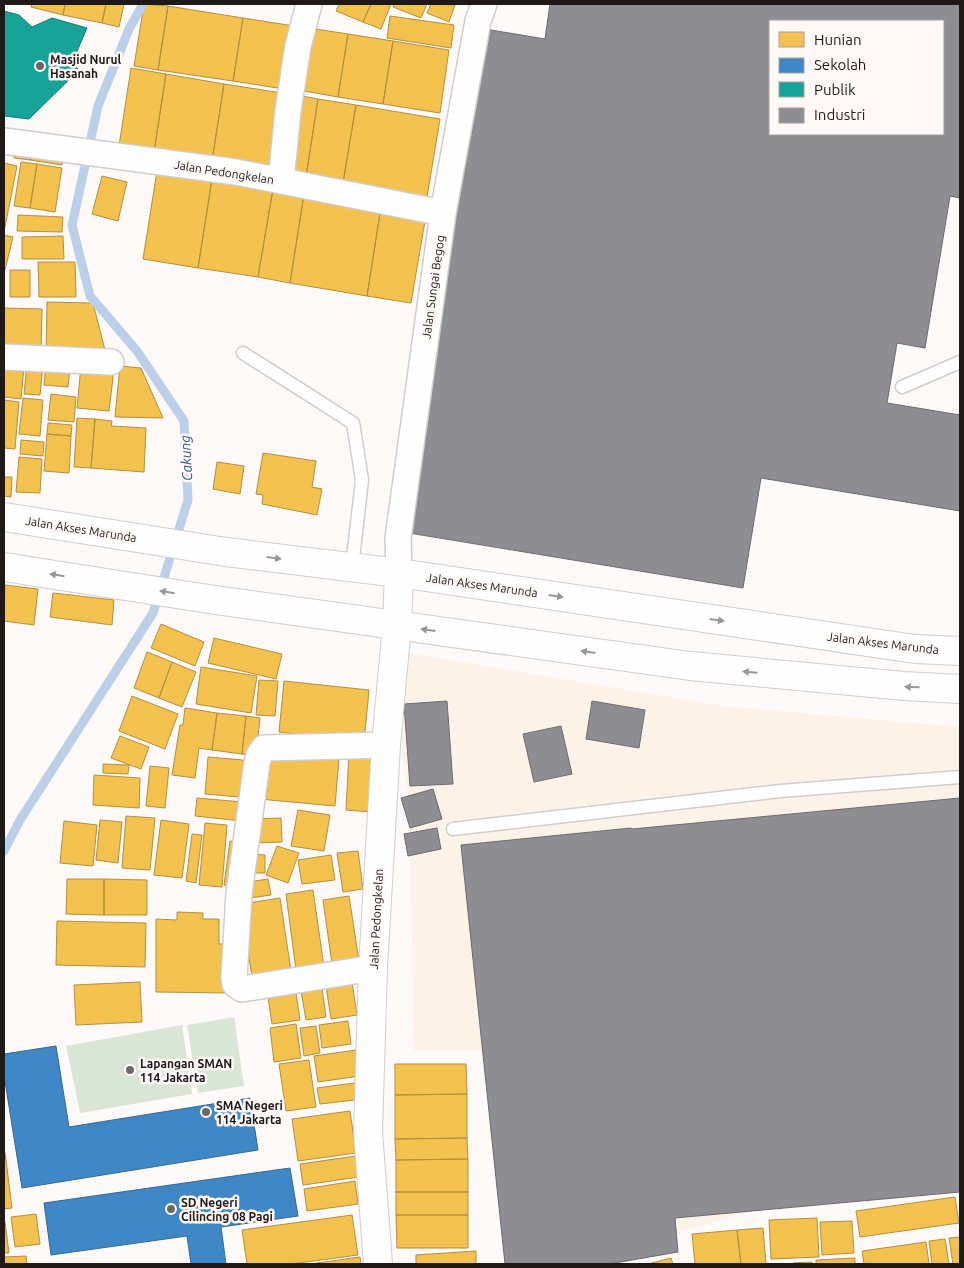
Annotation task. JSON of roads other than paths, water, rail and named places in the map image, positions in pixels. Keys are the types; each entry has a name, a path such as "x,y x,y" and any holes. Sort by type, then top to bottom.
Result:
{"main road":[{"name":"Jalan Akses Marunda","path":"4,517 226,552 399,573 915,649 960,651"},
{"path":"4,567 216,600 690,666 904,686 960,689"},
{"name":"Jalan Pedongkelan","path":"378,1264 368,1132 373,968 386,745 397,625 399,573"}],"street":[{"path":"281,181 288,111 298,46 309,4"},
{"name":"Jalan Sungai Begog","path":"399,573 398,538 444,213 478,20 484,4"},
{"name":"Jalan Pedongkelan","path":"4,141 236,172 444,213"},
{"path":"4,357 111,362"},
{"path":"373,968 242,989 234,984 239,892 257,763 261,751 264,748 386,745"}],"lane":[{"path":"243,353 353,423 362,480 352,567"},
{"path":"902,386 960,362"},
{"path":"454,829 780,791 960,777"}],"waterway":[{"name":"Cakung","path":"4,851 20,820 153,613 188,500 184,421 137,351 90,296 72,225 98,106 129,29 143,4"}],"place":[{"name":"Masjid Nurul Hasanah","path":"40,66"},
{"name":"Lapangan SMAN 114 Jakarta","path":"130,1070"},
{"name":"SMA Negeri 114 Jakarta","path":"206,1112"},
{"name":"SD Negeri Cilincing 08 Pagi","path":"171,1209"}]}
